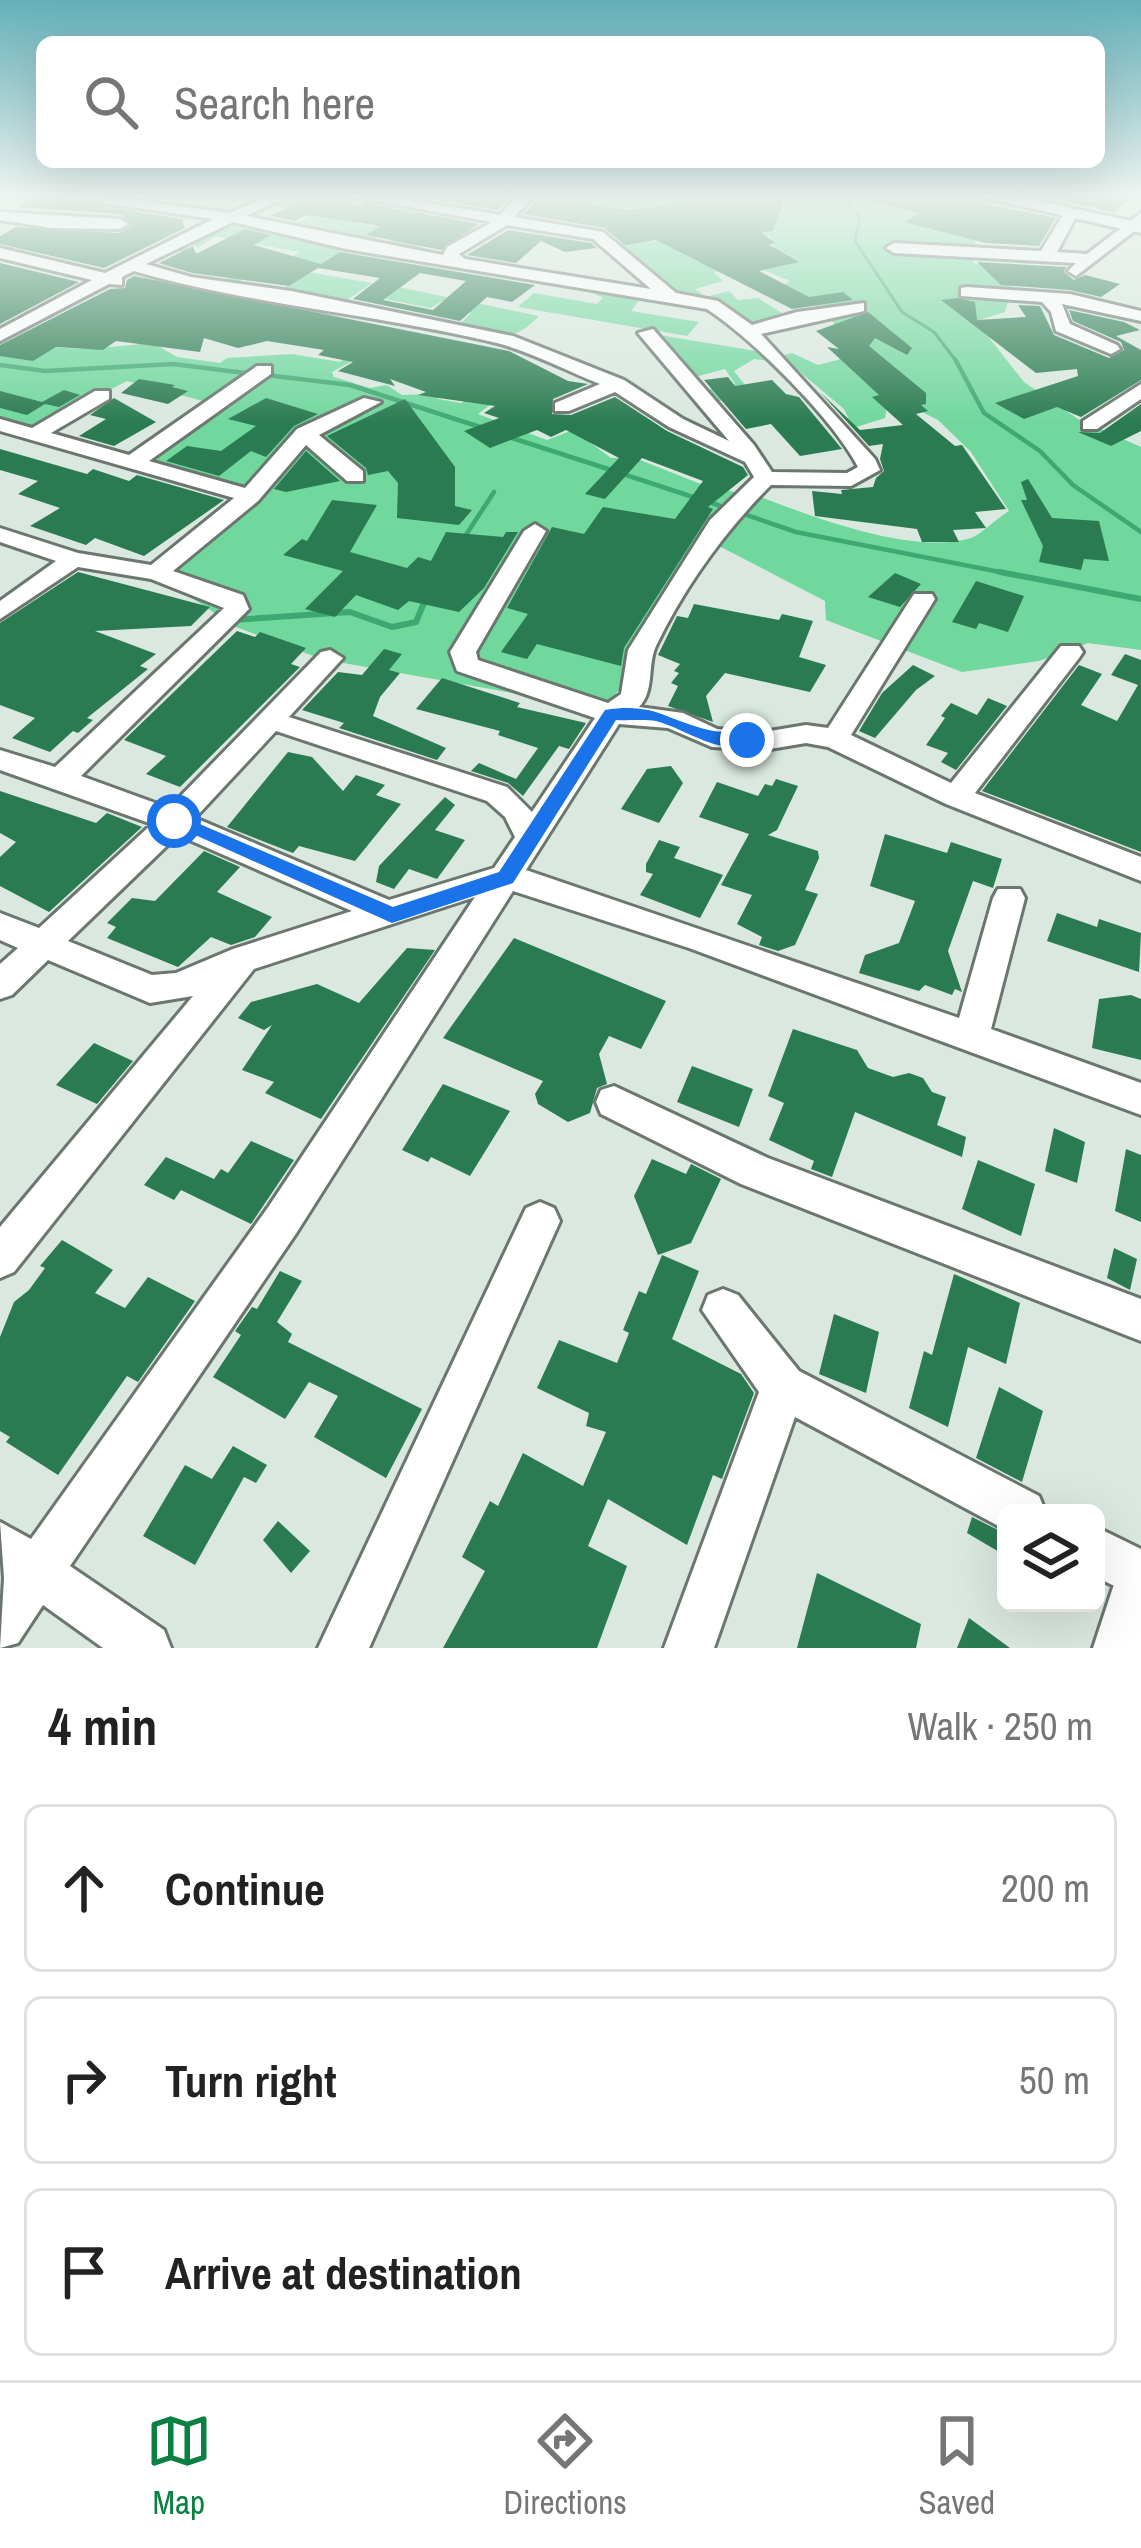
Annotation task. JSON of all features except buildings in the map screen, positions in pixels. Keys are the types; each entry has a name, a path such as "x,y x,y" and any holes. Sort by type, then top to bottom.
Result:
{"main road":[{"path":"1124,1648 1141,1587"}],"street":[{"path":"75,271 151,291"},
{"path":"0,336 125,271"},
{"path":"151,271 507,340 617,384 760,470 851,480 868,470 868,463 812,396 751,332 712,305 521,271"},
{"path":"640,271 671,297"},
{"path":"1052,297 1075,271"},
{"path":"967,292 1052,297 1141,314"},
{"path":"1052,297 1062,327 1111,350"},
{"path":"751,332 797,316 858,307"},
{"path":"646,333 760,470"},
{"path":"133,462 258,376"},
{"path":"562,407 617,384"},
{"path":"1090,425 1141,390"},
{"path":"34,434 102,395"},
{"path":"156,573 250,496 304,433 371,402"},
{"path":"0,425 250,496"},
{"path":"304,433 355,476"},
{"path":"0,1625 18,1558 283,1219 611,714 634,698 641,650 718,525 741,504 760,470"},
{"path":"535,531 462,659 474,669 611,714 673,719 720,739 764,741 806,734 836,739 956,797 1141,869"},
{"path":"0,535 74,559 156,573 234,600 237,609 60,779"},
{"path":"0,612 74,559"},
{"path":"836,739 923,599"},
{"path":"956,797 1070,652"},
{"path":"0,985 174,821 330,658"},
{"path":"273,721 497,794 516,811 530,836"},
{"path":"0,760 174,821 392,915"},
{"path":"0,926 150,989 179,987 245,958 506,878 701,939 1141,1099"},
{"path":"971,1037 1009,898"},
{"path":"0,1258 245,958"},
{"path":"614,1102 755,1171 1141,1320"},
{"path":"343,1648 540,1221"},
{"path":"723,1310 783,1387 1005,1504"},
{"path":"689,1648 783,1387"},
{"path":"1105,1556 1141,1575"},
{"path":"18,1558 146,1648"}],"green space":[{"path":"217,271 300,271 372,283 341,304 278,294 288,285 247,277 233,285 221,284 229,277"},
{"path":"649,271 720,271 714,272 723,281 695,289 706,297 729,291 738,300 758,298 782,313 751,327 710,302 677,294"},
{"path":"765,271 1001,271 1013,284 1005,312 976,321 1024,382 1078,419 1141,447 1141,650 1088,643 1039,661 962,672 826,620 825,601 717,545 758,496 864,532 921,542 971,538 1009,511 971,452 938,420 870,386 823,305 816,306 798,291 781,286 790,281"},
{"path":"379,283 539,316 519,332 502,336 459,325 471,313 460,310 463,305 442,301 431,308 385,299"},
{"path":"600,287 644,294 631,311 699,322 687,336 518,307 534,293 597,304 603,297 596,295"},
{"path":"653,334 762,352 770,361 754,359 734,371 754,397 711,402 701,391 735,384 725,369 691,378"},
{"path":"153,343 177,357 220,363 227,358 292,354 340,362 356,350 385,343 332,372 334,377 370,388 387,385 402,395 439,394 438,399 461,403 471,398 490,405 478,414 547,440 573,430 611,458 635,458 698,483 746,495 634,671 598,716 558,701 321,659 236,627 163,579 262,492 156,463 157,448 195,422 203,401 127,381 38,427 0,419 0,345 86,349"},
{"path":"792,353 818,365 841,359 888,402 885,418 853,428 844,409 781,356"}],"waterway":[{"path":"875,271 902,312 934,332 956,360"},
{"path":"956,360 984,413 1040,451 1073,485 1141,532"},
{"path":"0,365 45,371 173,364 253,374"},
{"path":"266,375 350,385 480,427"},
{"path":"509,437 611,470"},
{"path":"623,474 696,498"},
{"path":"464,538 494,492"},
{"path":"709,502 796,532 1015,575"},
{"path":"1000,572 1141,599"},
{"path":"233,620 350,612 392,627 416,622 426,598"}],"route":[{"path":"174,821 392,915 506,878 611,714 659,716 704,736 747,740"}]}
